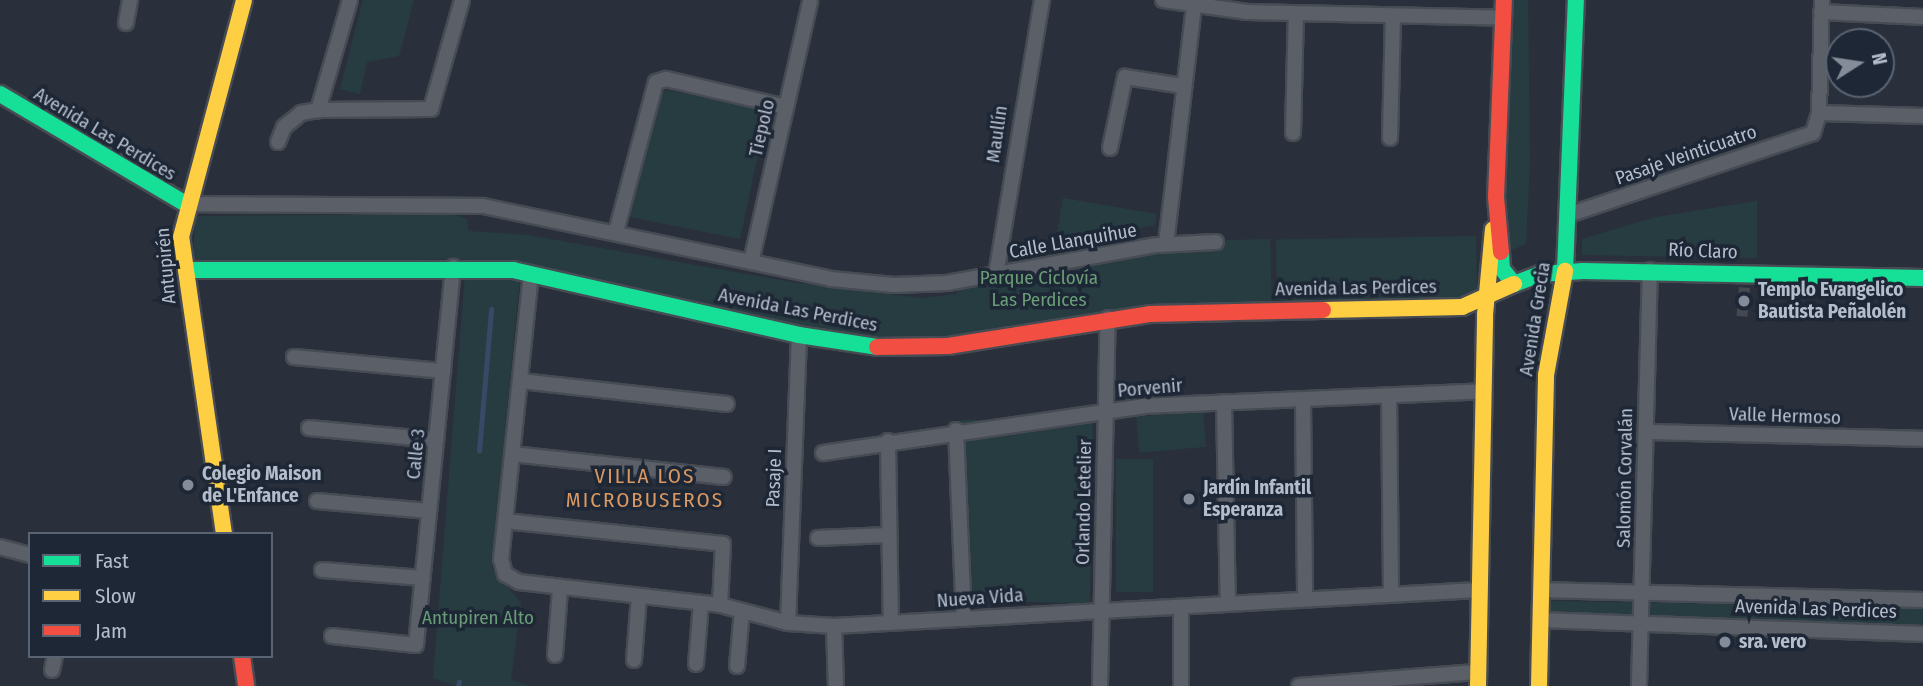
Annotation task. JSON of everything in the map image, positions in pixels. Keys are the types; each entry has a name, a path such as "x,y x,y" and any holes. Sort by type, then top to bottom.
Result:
{"street":[{"path":"126,23 130,0"},
{"name":"Antupirén","path":"224,532 181,237 186,204 244,0"},
{"path":"318,110 351,0"},
{"path":"278,142 284,127 301,113 318,110 431,109 462,0"},
{"name":"Maullín","path":"996,275 1042,0"},
{"path":"1163,0 1194,6 1297,14 1504,18"},
{"path":"1299,686 1478,679 1483,391 1487,298 1496,197 1504,0"},
{"name":"Avenida Grecia","path":"1539,686 1546,375 1565,271 1571,214 1576,0"},
{"name":"Tiepolo","path":"751,262 810,2"},
{"path":"1166,244 1194,6"},
{"path":"1923,17 1822,6 1819,113 1923,116 1923,110"},
{"path":"1293,133 1297,14"},
{"path":"1390,138 1393,16"},
{"path":"1110,148 1125,77 1184,86"},
{"path":"616,232 656,82 666,79 786,107"},
{"name":"Avenida Las Perdices","path":"0,94 186,204 467,205 616,232 852,282 938,284"},
{"name":"Pasaje Veinticuatro","path":"1571,214 1813,132 1819,113"},
{"path":"1496,197 1502,269 1514,284"},
{"name":"Calle Llanquihue","path":"938,284 1166,244 1216,242"},
{"name":"Avenida Las Perdices","path":"186,270 453,267 531,274 799,335 860,346 922,349 1108,318 1445,308 1487,298"},
{"name":"Calle 3","path":"332,636 416,645 453,267"},
{"name":"Río Claro","path":"1487,298 1514,284 1565,271 1650,270 1923,278"},
{"name":"Salomón Corvalán","path":"1639,686 1650,270"},
{"path":"531,274 505,521 723,544 720,605"},
{"name":"Orlando Letelier","path":"1100,686 1108,318"},
{"name":"Pasaje I","path":"788,624 799,335"},
{"path":"294,357 443,371"},
{"path":"521,381 727,404"},
{"name":"Porvenir","path":"823,453 956,430 1105,412 1224,402 1483,391"},
{"path":"1389,396 1391,594"},
{"path":"1303,400 1305,599"},
{"path":"1224,402 1228,603"},
{"path":"309,428 436,440"},
{"path":"956,430 964,619"},
{"name":"Valle Hermoso","path":"1646,432 1923,439"},
{"path":"888,441 891,623"},
{"path":"512,454 723,477"},
{"path":"317,501 429,511"},
{"name":"Nueva Vida","path":"505,521 501,559 505,574 519,582 560,590 720,605 788,624 834,626 1478,590"},
{"path":"818,538 888,535"},
{"path":"0,547 28,554"},
{"path":"321,570 423,578"},
{"path":"555,655 560,590"},
{"name":"Avenida Las Perdices","path":"1541,590 1923,600"},
{"path":"634,660 639,597"},
{"path":"696,664 701,603"},
{"path":"1181,607 1181,686"},
{"path":"737,666 742,611"},
{"name":"Avenida Las Perdices","path":"1540,620 1923,634"},
{"path":"834,626 836,686"},
{"path":"242,658 246,686"}],"green space":[{"path":"363,0 414,0 399,56 367,62 360,94 340,89"},
{"path":"1513,0 1528,0 1530,162 1526,244 1509,251 1503,243"},
{"path":"667,90 767,111 740,239 630,217 660,94"},
{"path":"1063,198 1157,214 1155,225 1055,245"},
{"path":"1757,201 1757,258 1582,255 1582,239 1656,217"},
{"name":"Parque Ciclovía Las Perdices","path":"451,214 467,219 468,231 528,235 791,282 921,298 957,294 955,272 1031,258 1144,242 1270,239 1272,303 1148,306 934,341 863,345 527,264 453,259 193,266 195,216"},
{"path":"1476,236 1477,297 1277,300 1276,239"},
{"name":"Antupiren Alto","path":"465,274 520,277 492,568 521,603 511,680 529,686 456,686 433,678"},
{"path":"1203,411 1206,447 1139,453 1136,417"},
{"path":"962,420 1093,422 1090,603 959,601"},
{"path":"1116,459 1153,459 1153,592 1116,592"},
{"path":"1550,601 1923,608 1923,626 1550,619"}],"building":[{"name":"Templo Evangelico Bautista Peñalolén","path":"1739,287 1750,288 1747,317 1736,316"}],"waterway":[{"path":"479,451 491,310"},
{"path":"458,686 459,682"}],"traffic: fast":[{"path":"1565,271 1576,0"},
{"path":"0,94 186,204"},
{"path":"1501,252 1502,269 1514,284 1540,274 1583,271 1923,278"},
{"path":"186,270 513,270 799,335 877,347"}],"traffic: slow":[{"path":"224,532 181,237 244,0"},
{"path":"1478,686 1485,315 1493,229"},
{"path":"1539,686 1546,375 1565,271"},
{"path":"1323,310 1462,307 1514,284"}],"traffic: jam":[{"path":"1501,252 1496,197 1504,0"},
{"path":"877,347 948,346 1149,314 1323,310"},
{"path":"242,658 246,686"}],"place":[{"name":"Templo Evangelico Bautista Peñalolén","path":"1744,301"},
{"name":"Colegio Maison de L'Enfance","path":"188,485"},
{"name":"Jardín Infantil Esperanza","path":"1189,499"},
{"name":"sra. vero","path":"1725,642"}],"district":[{"name":"VILLA LOS MICROBUSEROS","path":"645,488"}]}
